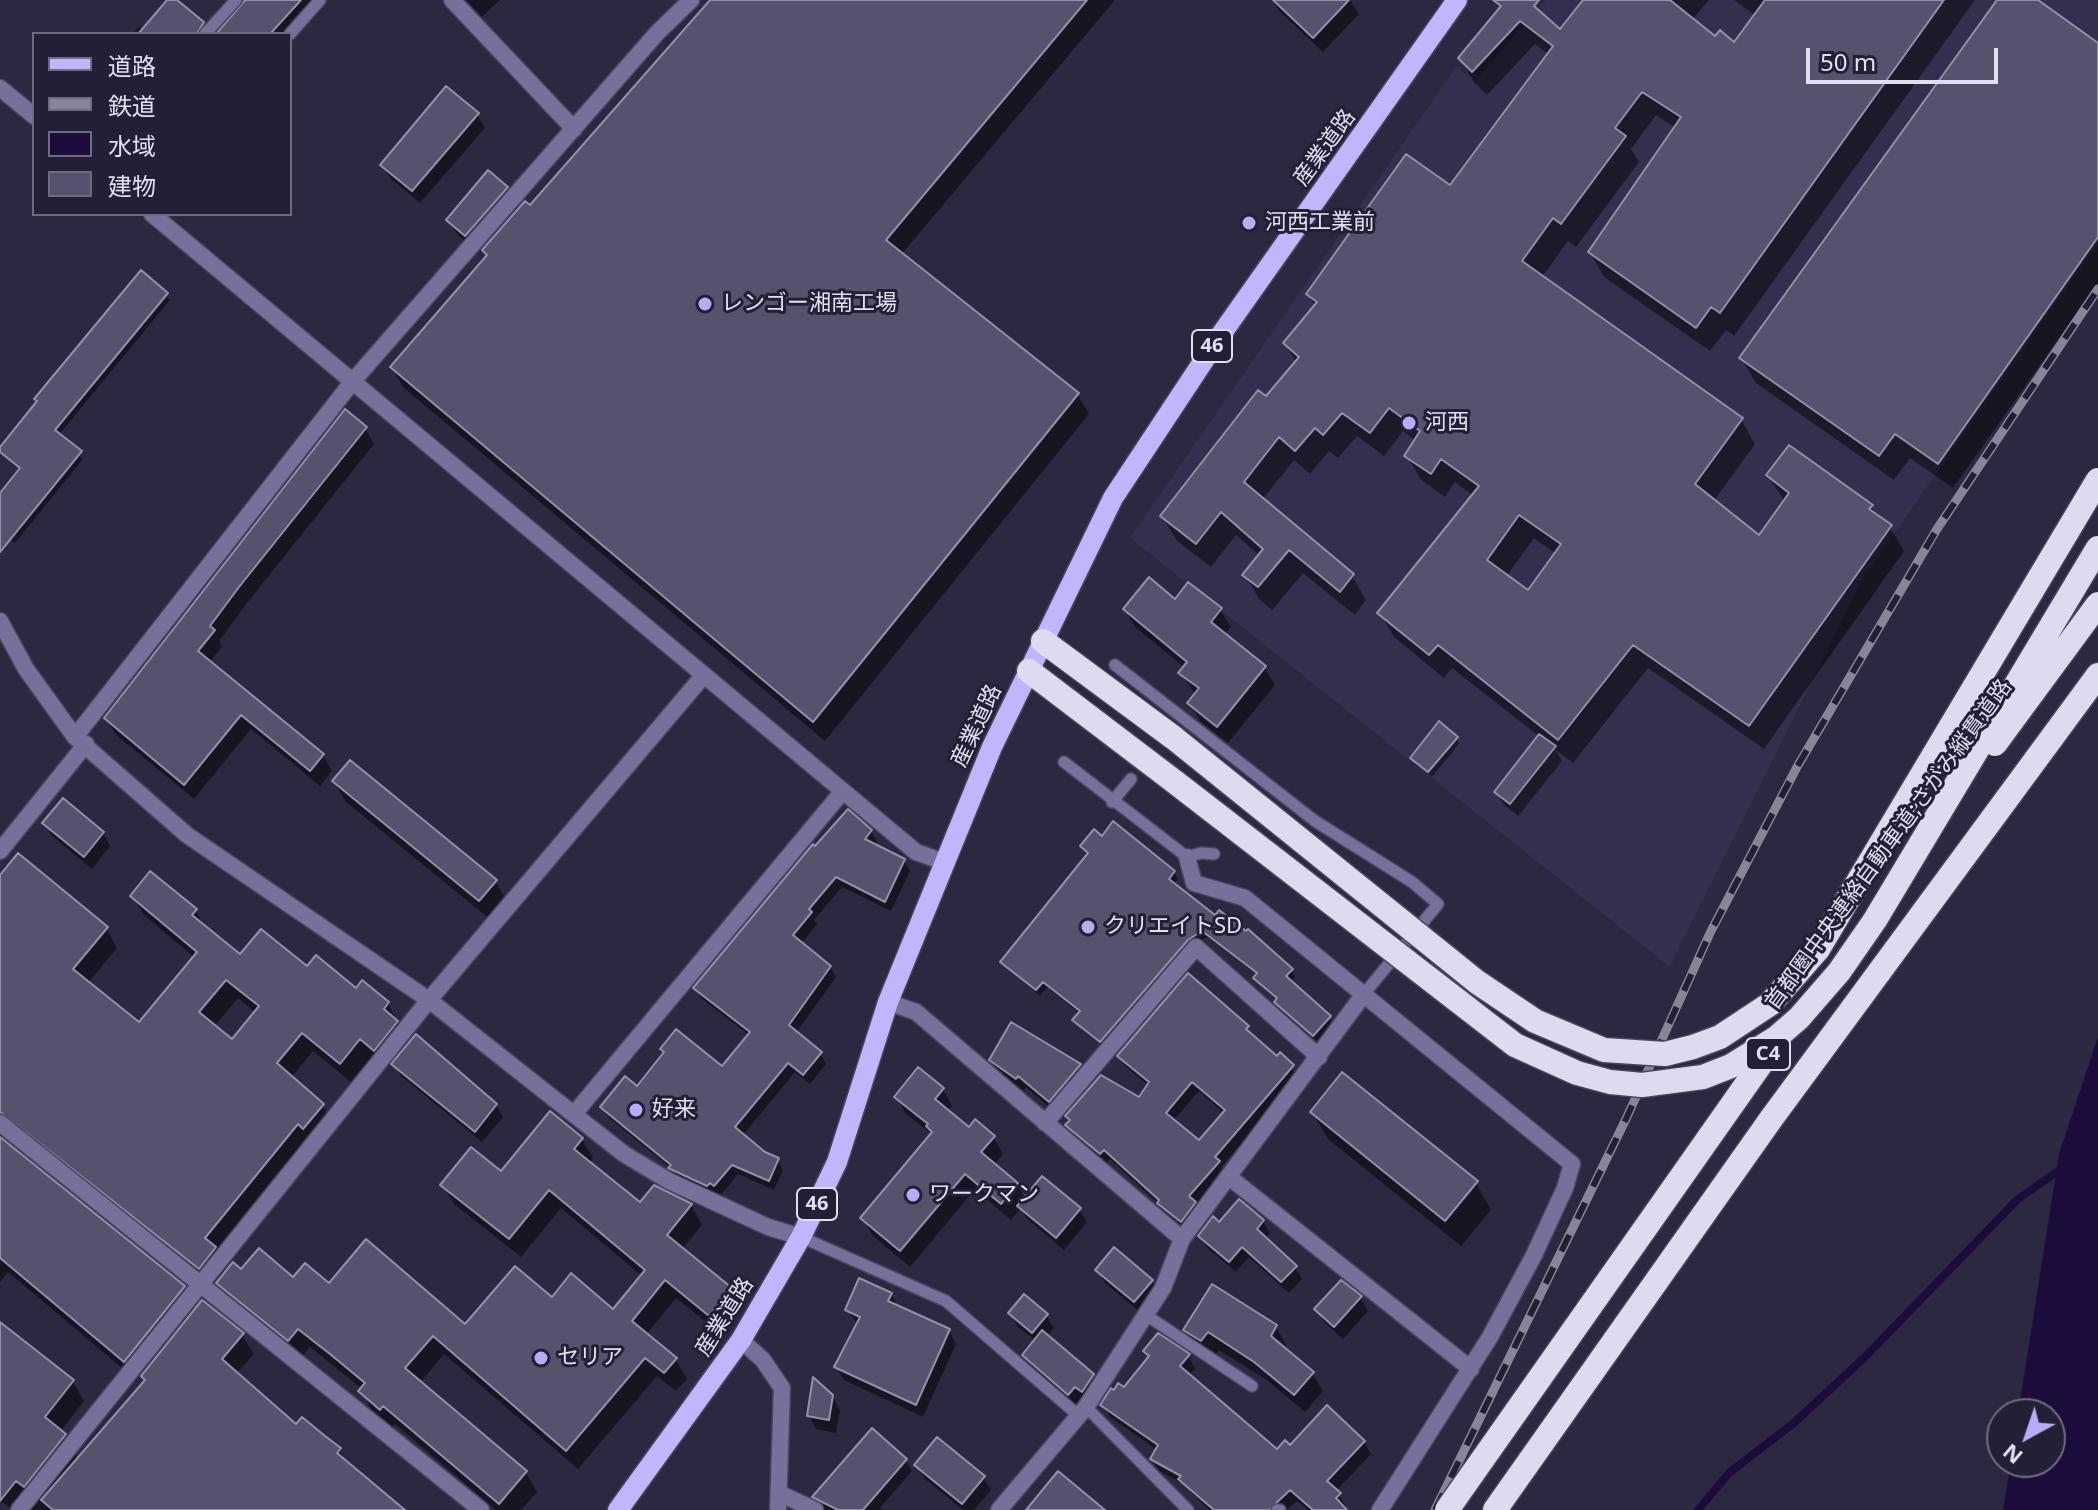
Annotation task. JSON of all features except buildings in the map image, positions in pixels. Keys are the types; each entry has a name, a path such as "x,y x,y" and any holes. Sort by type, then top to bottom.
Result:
{"highway":[{"path":"1043,641 1174,738 1477,982 1535,1021 1604,1050 1665,1054 1720,1037 1770,1004 1818,949 2098,480"},
{"path":"1029,671 1062,693 1483,1024 1515,1045 1577,1073 1610,1082 1658,1084 1703,1077 1731,1066 1776,1038 1799,1018 1839,972 1875,920 2098,548"},
{"name":"首都圏中央連絡自動車道;さがみ縦貫道路","path":"1447,1510 1740,1092 2098,604"},
{"name":"C4","path":"1495,1510 1869,985 2098,675"},
{"path":"1869,985 1955,885 2098,699"}],"main road":[{"name":"産業道路","path":"618,1510 741,1340 801,1237 837,1162 888,1002 992,747 1113,498 1220,336 1457,0"}],"street":[{"path":"452,0 574,129"},
{"path":"0,851 353,381 691,0"},
{"path":"0,88 32,114"},
{"path":"154,216 916,852 944,862"},
{"path":"0,621 26,669 81,740 124,782 187,835 429,1000 624,1154 669,1181 768,1227 801,1237"},
{"path":"19,1510 429,1000 704,675"},
{"path":"574,1114 843,791"},
{"path":"1187,857 1194,883 1245,898 1572,1164 1565,1188 1534,1255 1471,1369 1380,1510"},
{"path":"1045,1123 1196,947 1319,1057"},
{"path":"999,1510 1082,1412 1163,1288 1182,1239 1364,994"},
{"path":"888,1002 916,1012 1182,1239"},
{"path":"0,1123 481,1510"},
{"path":"1229,1177 1471,1369"},
{"path":"741,1340 763,1360 782,1388 778,1502 815,1510"}],"lane":[{"path":"207,32 236,0"},
{"path":"292,32 320,0"},
{"path":"1115,665 1315,821 1412,882 1438,904 1364,994"},
{"path":"1064,762 1187,857 1201,853 1214,854"},
{"path":"1112,802 1131,779"},
{"path":"801,1237 946,1301 1082,1412 1188,1510"},
{"path":"1146,1315 1252,1386"}],"shaded area":[{"path":"1546,0 2098,0 2098,243 1863,578 1670,967 1130,538 1456,67 1475,81"}],"water":[{"path":"2098,1037 2098,1510 2003,1510 2008,1478 2066,1478 2066,1398 2021,1398 2059,1154"}],"waterway":[{"path":"1698,1510 1729,1473 1795,1422 1865,1357 2018,1199 2064,1167"}],"railway":[{"path":"1435,1510 1626,1119 1710,933 1797,767 1937,529 2098,289"}],"place":[{"name":"河西工業前","path":"1249,223"},
{"name":"レンゴー湘南工場","path":"705,304"},
{"name":"河西","path":"1409,423"},
{"name":"クリエイトSD","path":"1088,927"},
{"name":"好来","path":"636,1110"},
{"name":"ワークマン","path":"913,1195"},
{"name":"セリア","path":"541,1358"}]}
